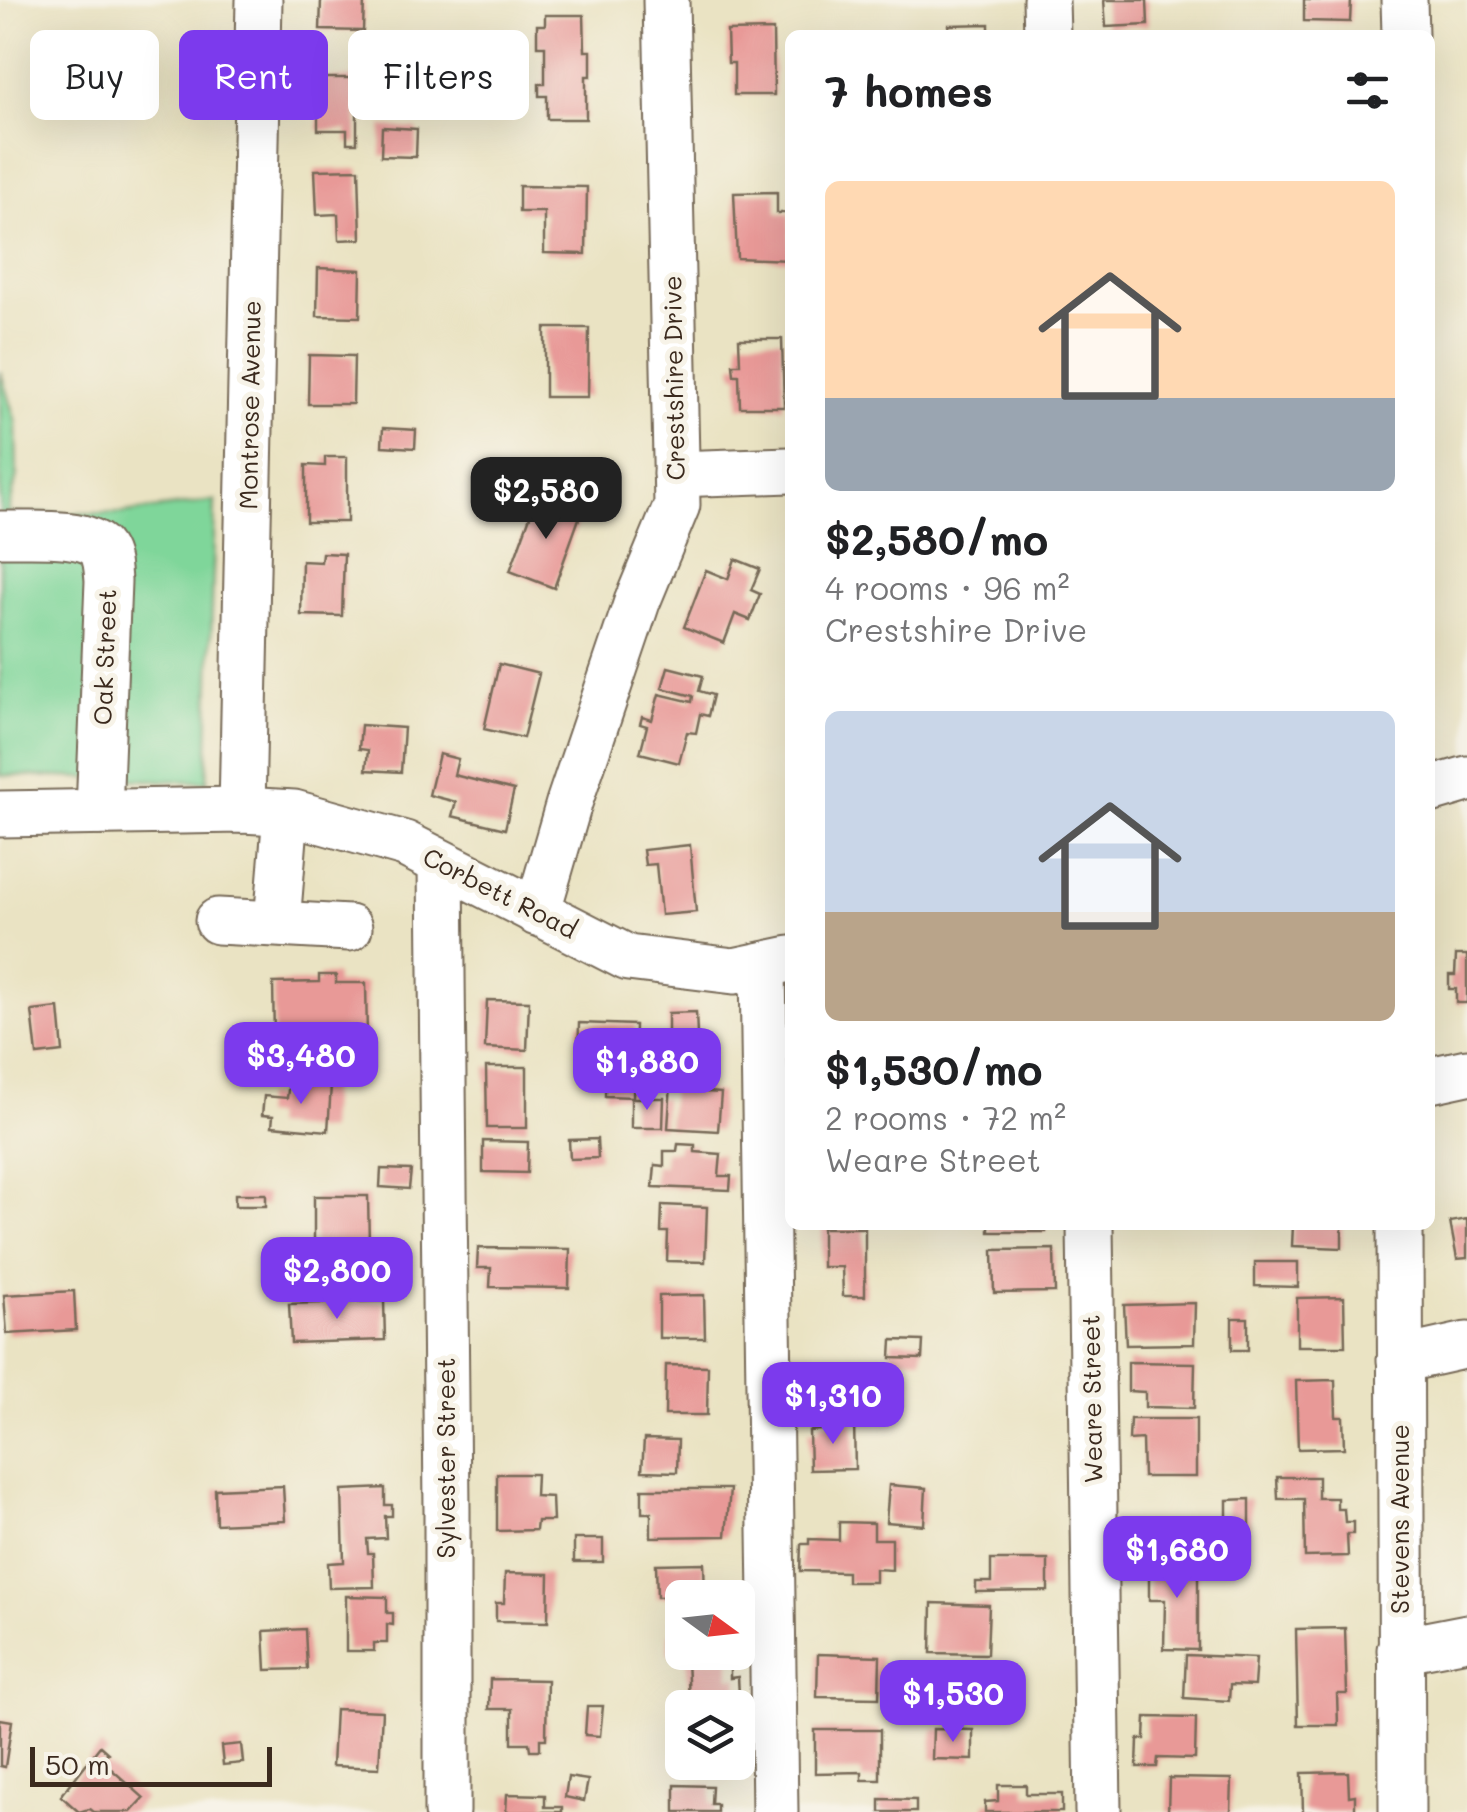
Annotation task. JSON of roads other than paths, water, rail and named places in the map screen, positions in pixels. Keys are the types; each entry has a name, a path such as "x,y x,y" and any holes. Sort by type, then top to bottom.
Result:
{"street":[{"name":"Montrose Avenue","path":"225,811 259,0"},
{"name":"Crestshire Drive","path":"537,913 637,602 677,505 666,0"},
{"path":"1046,0 1047,30"},
{"path":"1404,0 1405,30"},
{"path":"676,474 785,470"},
{"name":"Oak Street","path":"0,534 80,537 95,542 105,557 108,581 99,812"},
{"path":"1435,789 1467,779"},
{"name":"Corbett Road","path":"0,814 286,813 405,844 628,958 734,971 776,962"},
{"path":"277,923 286,813"},
{"name":"Sylvester Street","path":"441,864 447,1812"},
{"path":"218,922 349,928"},
{"path":"775,1812 776,962"},
{"path":"1435,1079 1467,1072"},
{"name":"Weare Street","path":"1090,1230 1098,1812"},
{"name":"Stevens Avenue","path":"1400,1230 1402,1812"},
{"path":"1400,1360 1467,1345"},
{"path":"1400,1650 1467,1637"}]}
